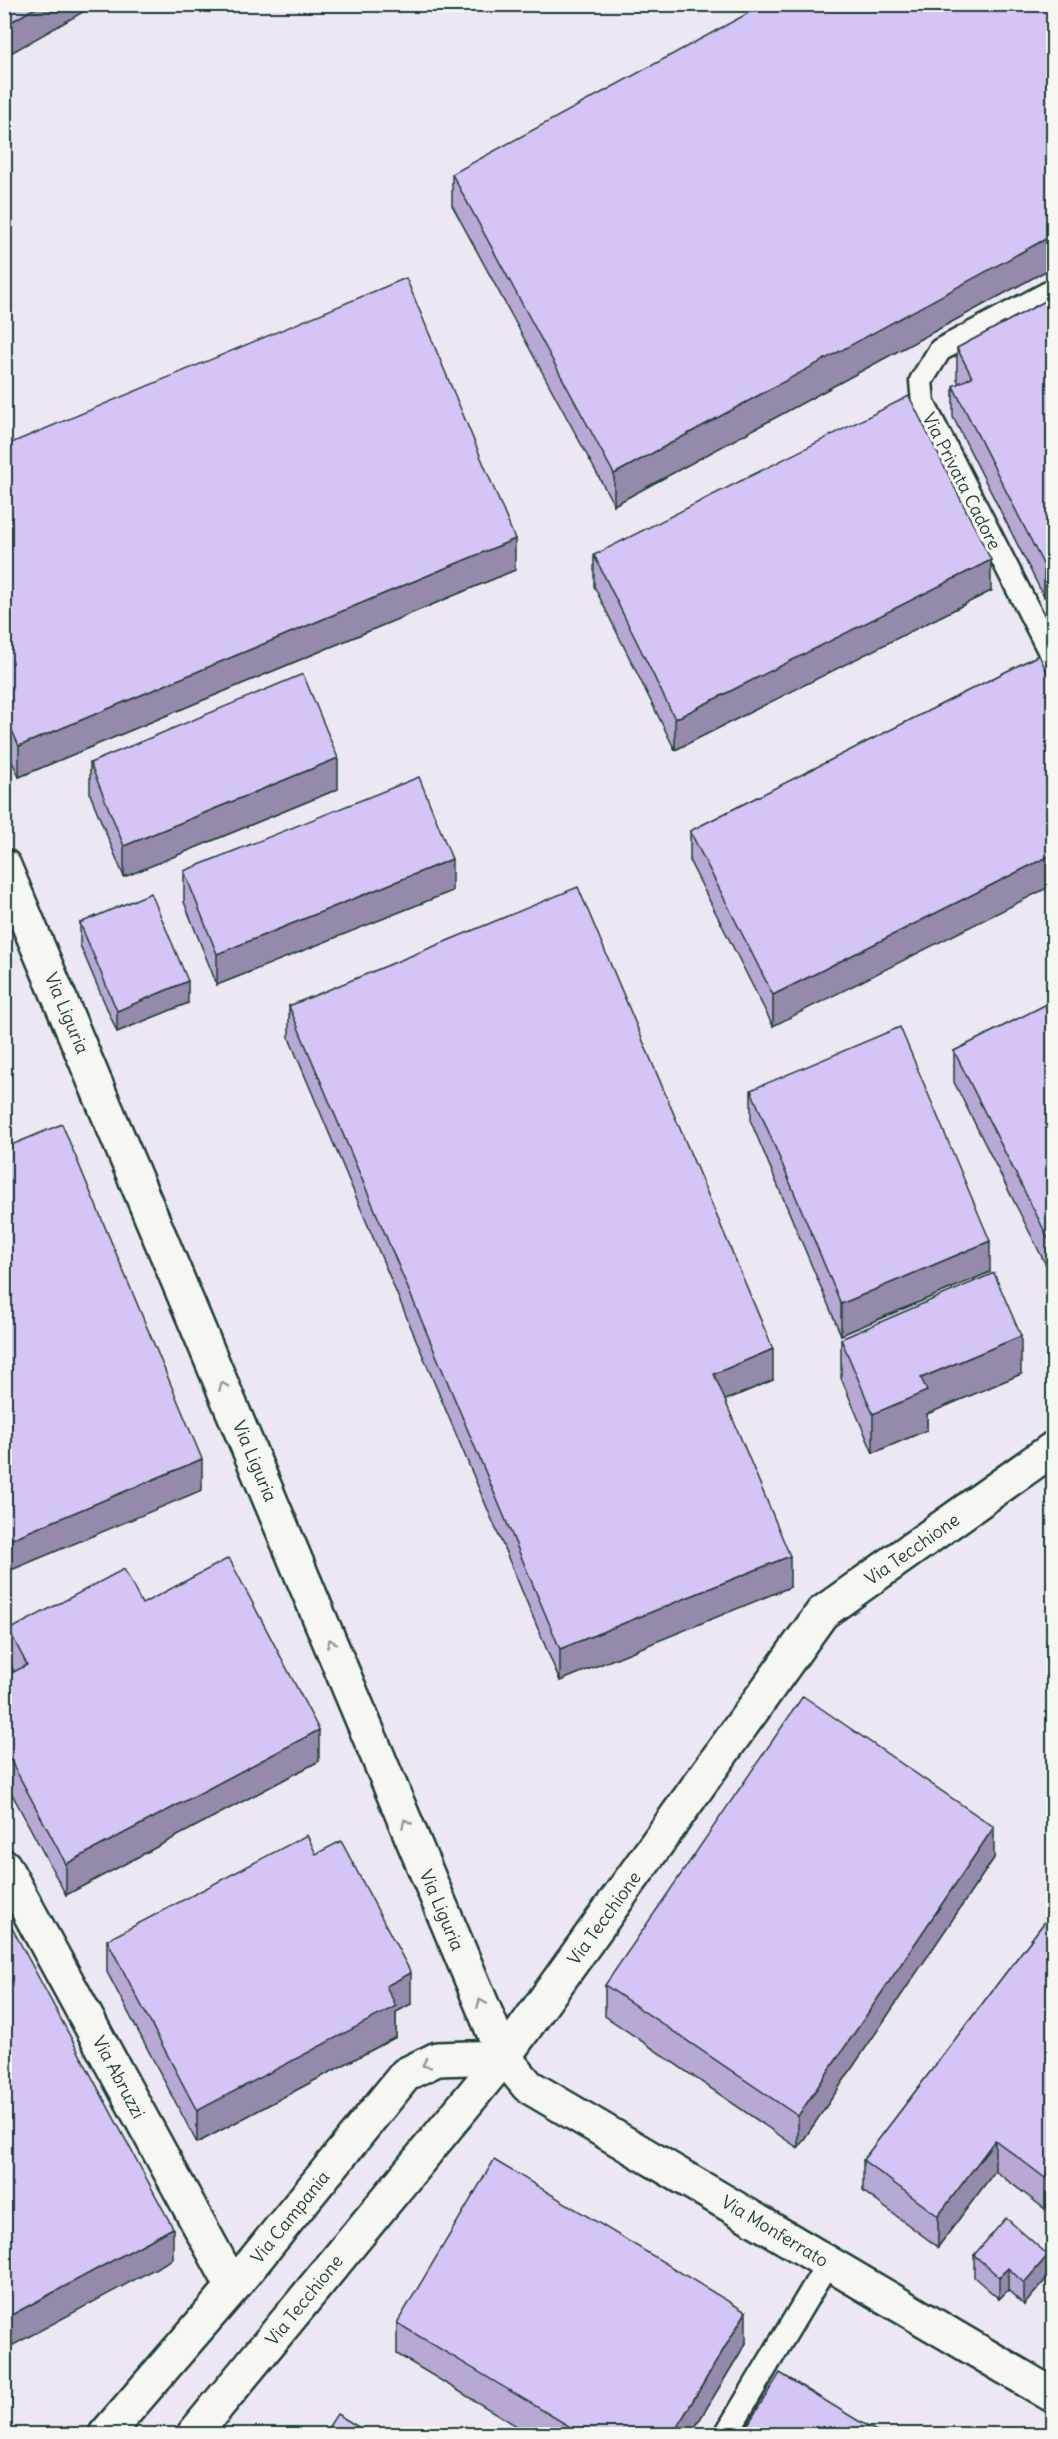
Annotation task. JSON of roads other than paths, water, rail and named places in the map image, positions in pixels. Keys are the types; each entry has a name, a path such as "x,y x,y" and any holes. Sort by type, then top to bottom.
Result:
{"street":[{"name":"Via Liguria","path":"4,866 504,2057"},
{"name":"Via Tecchione","path":"194,2434 504,2057 822,1613 1053,1448"},
{"name":"Via Abruzzi","path":"4,1866 233,2288"},
{"name":"Via Monferrato","path":"504,2057 528,2086 1053,2396"},
{"name":"Via Campania","path":"106,2434 233,2288 406,2074 437,2059 504,2057"}],"lane":[{"name":"Via Privata Cadore","path":"1053,290 940,350 921,381 923,403 1053,660"},
{"path":"726,2434 828,2263"}]}
